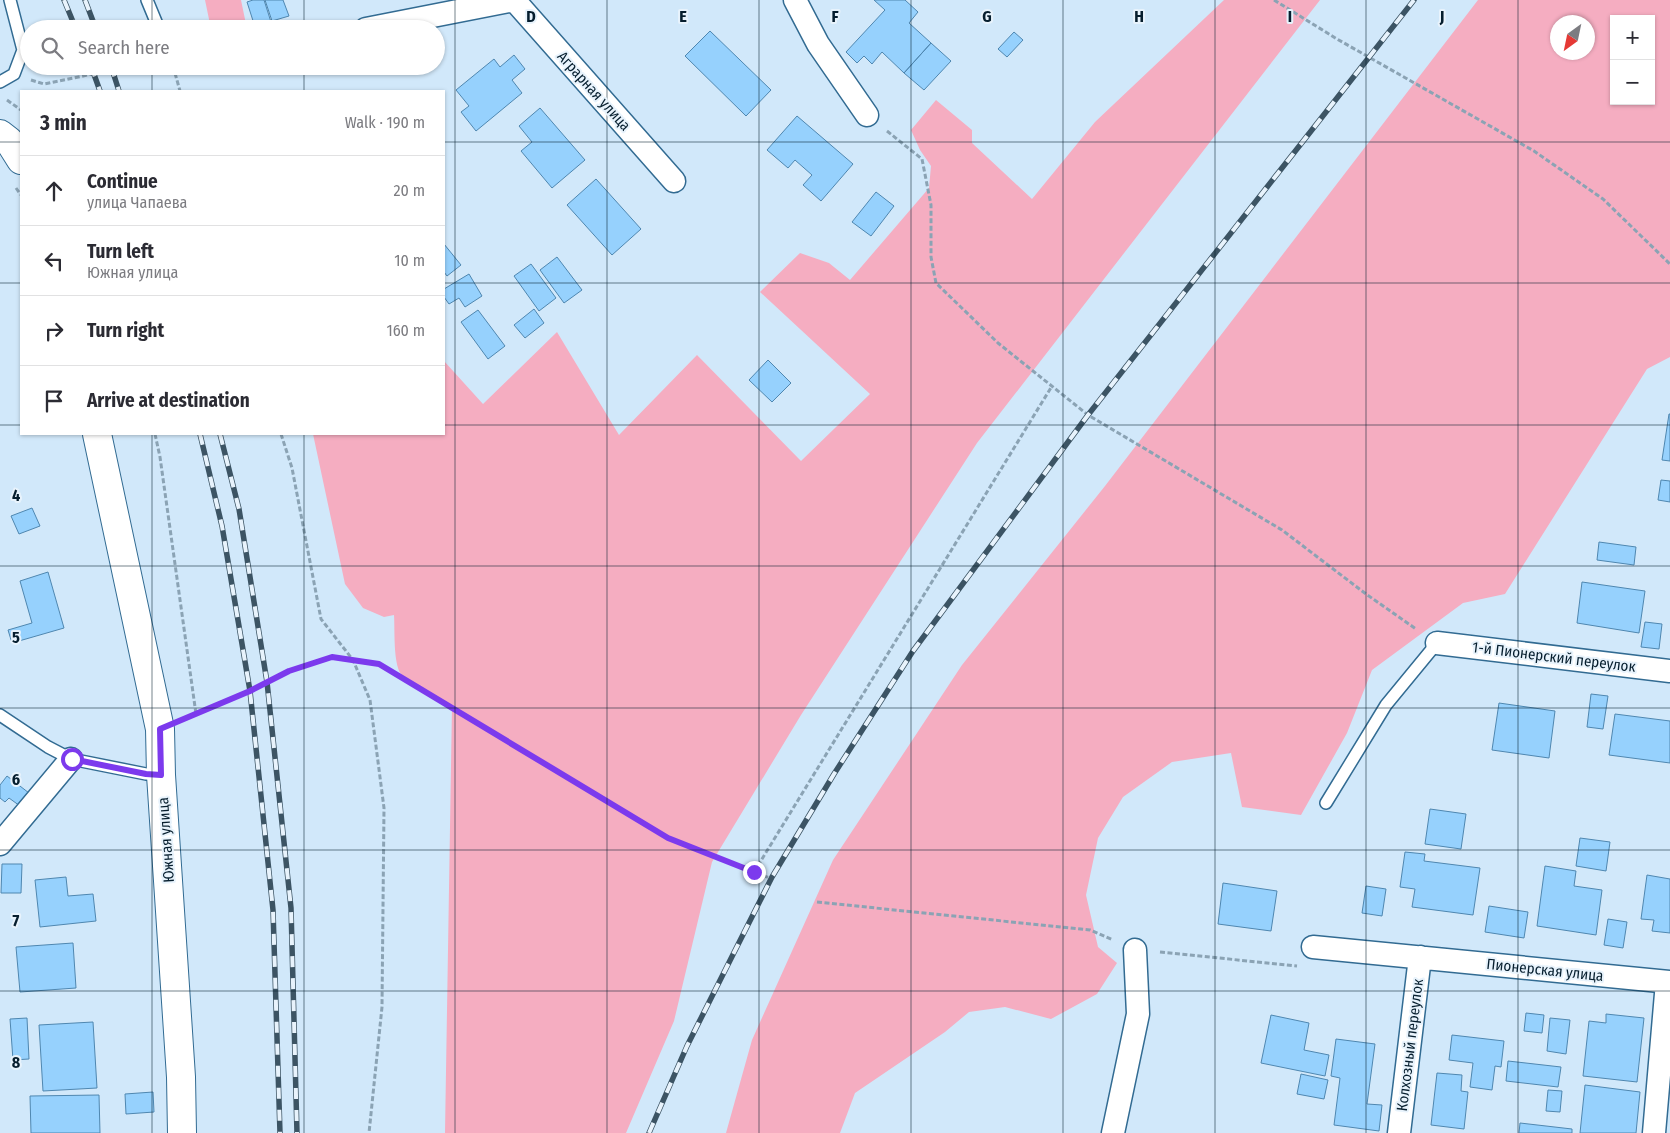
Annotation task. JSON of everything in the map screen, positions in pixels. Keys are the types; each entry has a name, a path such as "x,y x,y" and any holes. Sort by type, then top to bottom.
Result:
{"street":[{"name":"Аграрная улица","path":"412,20 514,0 674,181"},
{"path":"795,0 818,44 867,115"},
{"path":"0,134 9,141 20,158"},
{"name":"Южная улица","path":"96,435 160,729 161,775 181,1077 182,1133"},
{"name":"1-й Пионерский переулок","path":"1438,643 1670,671"},
{"path":"0,844 72,759"},
{"name":"Пионерская улица","path":"1314,947 1669,982"},
{"path":"1113,1133 1138,1014 1135,950"},
{"name":"Колхозный переулок","path":"1399,1133 1420,957"},
{"path":"1654,1133 1669,982"}],"lane":[{"path":"10,0 20,38"},
{"path":"147,0 155,20"},
{"path":"0,82 14,74 20,58"},
{"path":"1326,803 1386,705 1438,643"},
{"path":"0,715 72,759 146,774 161,775"}],"path":[{"path":"1274,0 1534,151 1603,199 1670,264"},
{"path":"14,74 44,84 88,75"},
{"path":"176,75 180,90"},
{"path":"0,95 20,109"},
{"path":"867,115 922,159 931,205 931,257 936,283 998,342 1088,415 1282,530 1366,594 1438,643"},
{"path":"754,872 1052,386"},
{"path":"155,435 160,457 196,714"},
{"path":"281,435 292,468 321,619 352,660 370,700 384,808 382,1007 369,1133"},
{"path":"160,729 250,691 289,671 332,657 379,664 668,838 772,879"},
{"path":"817,902 1090,930 1135,950 1297,967 1314,947"}],"shaded area":[{"path":"205,0 241,0 245,20 209,20"},
{"path":"1224,0 1320,0 977,443 801,715 712,862 674,1021 626,1133 445,1133 452,705 418,688 401,674 398,669 396,654 394,615 384,617 363,608 345,584 313,435 445,435 445,362 483,404 557,332 619,435 697,355 801,461 870,394 760,292 800,253 829,263 850,280 929,188 931,166 920,150 911,130 936,100 972,130 972,143 1032,199 1095,122"},
{"path":"1478,0 1670,0 1670,357 1647,369 1505,594 1463,603 1372,670 1347,733 1301,815 1242,807 1231,753 1172,762 1123,797 1098,838 1086,895 1098,947 1117,963 1097,994 1051,1019 1005,1007 969,1012 945,1032 855,1093 840,1133 726,1133 752,1040 833,860 962,665 1105,486"}],"building":[{"path":"264,0 270,20 253,20 247,2"},
{"path":"265,0 283,0 289,16 272,20"},
{"path":"874,0 905,0 918,12 909,23 931,43 904,73 882,52 872,64 864,56 857,63 846,52 885,10"},
{"path":"710,31 771,90 746,116 685,56"},
{"path":"1014,32 1023,40 1007,57 998,49"},
{"path":"931,43 951,61 924,90 904,73"},
{"path":"514,55 525,69 512,80 522,93 476,131 461,112 469,106 456,90 494,59 500,67"},
{"path":"540,108 585,160 552,188 521,151 532,142 519,126"},
{"path":"797,116 853,164 821,201 803,185 812,175 795,160 788,168 767,150"},
{"path":"596,179 641,229 612,255 567,205"},
{"path":"876,192 894,206 871,236 852,222"},
{"path":"445,245 461,265 447,276 445,273"},
{"path":"557,257 582,290 564,303 540,270"},
{"path":"531,264 556,298 539,311 514,276"},
{"path":"469,274 482,296 465,307 459,298 449,304 445,298 445,288"},
{"path":"534,309 544,323 525,338 514,325"},
{"path":"478,310 505,346 488,359 461,322"},
{"path":"768,360 791,383 772,402 749,380"},
{"path":"1670,414 1670,461 1662,460"},
{"path":"1661,480 1670,481 1670,502 1658,500"},
{"path":"32,508 40,526 19,534 11,516"},
{"path":"1599,542 1636,547 1634,565 1597,560"},
{"path":"48,572 64,628 12,643 8,630 32,623 20,581"},
{"path":"1582,582 1645,591 1639,633 1577,623"},
{"path":"1645,622 1662,624 1659,649 1641,647"},
{"path":"1591,694 1608,696 1603,729 1587,727"},
{"path":"1499,703 1555,711 1549,758 1492,750"},
{"path":"1615,714 1670,721 1670,763 1609,755"},
{"path":"7,776 29,793 20,806 9,798 5,802 0,798 0,785"},
{"path":"1430,809 1466,814 1461,849 1425,844"},
{"path":"1580,838 1610,842 1606,871 1576,866"},
{"path":"1405,852 1425,854 1424,861 1480,868 1473,915 1412,907 1415,889 1400,887"},
{"path":"2,864 22,864 21,893 1,893"},
{"path":"1545,866 1576,871 1574,886 1602,890 1596,935 1537,926"},
{"path":"1647,875 1670,879 1670,933 1652,931 1654,920 1641,919"},
{"path":"66,877 68,896 93,894 96,921 40,927 35,880"},
{"path":"1223,883 1277,891 1271,931 1218,924"},
{"path":"1366,886 1386,889 1382,916 1362,913"},
{"path":"1489,906 1528,912 1524,938 1485,932"},
{"path":"1608,919 1627,922 1623,948 1604,945"},
{"path":"73,943 76,988 20,992 16,947"},
{"path":"1526,1013 1544,1015 1542,1033 1524,1031"},
{"path":"1606,1014 1644,1018 1637,1082 1583,1076 1589,1021 1606,1023"},
{"path":"1271,1015 1309,1023 1304,1050 1329,1055 1325,1076 1261,1063"},
{"path":"27,1018 29,1059 13,1060 10,1019"},
{"path":"1550,1018 1570,1020 1566,1054 1547,1051"},
{"path":"93,1022 97,1088 43,1091 39,1025"},
{"path":"1452,1035 1504,1041 1501,1067 1495,1066 1492,1090 1470,1087 1473,1063 1449,1060"},
{"path":"1336,1039 1375,1044 1367,1104 1382,1105 1379,1131 1334,1125 1340,1078 1331,1076"},
{"path":"1508,1061 1561,1067 1558,1087 1506,1081"},
{"path":"1437,1073 1462,1075 1461,1091 1468,1092 1464,1129 1431,1125"},
{"path":"1301,1074 1328,1080 1324,1099 1297,1094"},
{"path":"1585,1085 1640,1092 1636,1133 1580,1133"},
{"path":"1548,1090 1562,1091 1560,1112 1546,1111"},
{"path":"153,1092 154,1112 126,1114 125,1094"},
{"path":"99,1095 100,1133 31,1133 30,1096"},
{"path":"1520,1123 1572,1129 1572,1133 1519,1133"}],"railway":[{"path":"64,0 72,20"},
{"path":"85,0 93,20"},
{"path":"649,1133 687,1046 772,877 834,774 913,651 1088,415 1414,0"},
{"path":"94,75 100,90"},
{"path":"114,75 119,90"},
{"path":"200,435 222,526 250,691 273,910 280,1133"},
{"path":"220,435 239,509 267,682 291,908 297,1133"}],"route":[{"path":"72,759 146,774 161,775 160,729 250,691 289,671 332,657 379,664 668,838 754,872"}]}
